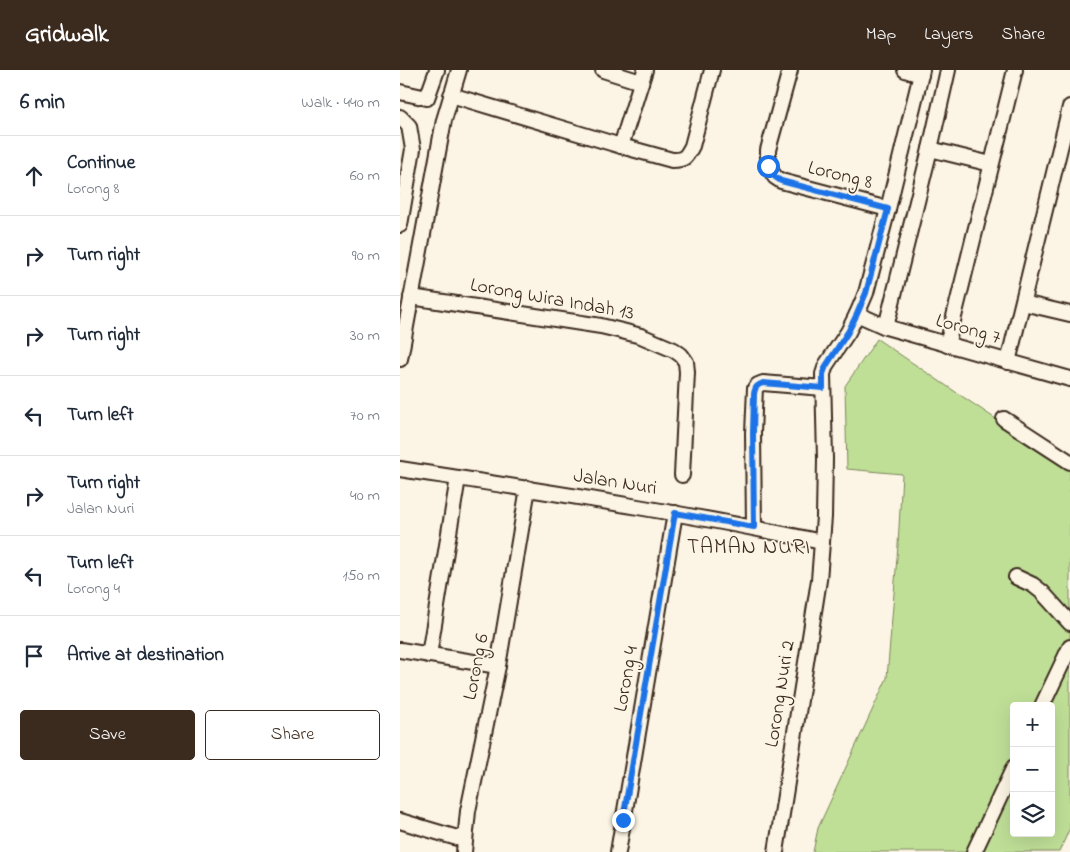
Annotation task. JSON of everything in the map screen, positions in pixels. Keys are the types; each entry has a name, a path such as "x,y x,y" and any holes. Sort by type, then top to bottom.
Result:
{"street":[{"path":"427,98 437,70"},
{"path":"400,358 444,120 460,70"},
{"path":"604,70 643,76 621,146"},
{"path":"400,92 427,98 450,100 672,160 680,160 688,155 692,146 712,70"},
{"name":"Lorong 8","path":"790,70 768,150 768,166 775,177 781,181 888,209"},
{"path":"905,70 922,72"},
{"path":"886,327 948,70"},
{"path":"947,345 1014,70"},
{"name":"Lorong Nuri 2","path":"776,852 819,580 825,459 823,374 826,366 848,332 866,293 922,72"},
{"path":"1008,362 1070,107"},
{"path":"400,117 409,126 413,149 400,225"},
{"path":"930,149 991,164"},
{"name":"Lorong Wira Indah 13","path":"411,297 608,328 641,336 674,350 686,362 687,372 682,475"},
{"path":"1023,303 1070,314"},
{"name":"Lorong 7","path":"857,314 886,327 1070,379"},
{"path":"754,527 753,433 755,388 763,383 823,388"},
{"path":"1004,419 1070,462"},
{"name":"Jalan Nuri","path":"400,469 675,513 754,527 822,542"},
{"path":"429,655 458,478"},
{"name":"Lorong 6","path":"464,846 468,811 498,666 528,488"},
{"name":"Lorong 4","path":"618,852 675,513"},
{"path":"1016,576 1042,592 1070,623"},
{"path":"1044,702 1070,647"},
{"path":"400,650 498,666"},
{"path":"974,852 1010,776"},
{"path":"400,821 464,846"}],"green space":[{"path":"877,339 1070,469 1070,828 1059,852 813,852 818,828 887,678 902,474 847,469 845,386"}],"district":[{"name":"TAMAN NURI","path":"749,548"}],"route":[{"path":"623,820 675,513 754,527 753,433 755,388 763,383 823,388 823,374 826,366 848,332 866,293 888,209 781,181 775,177 768,166"}]}
